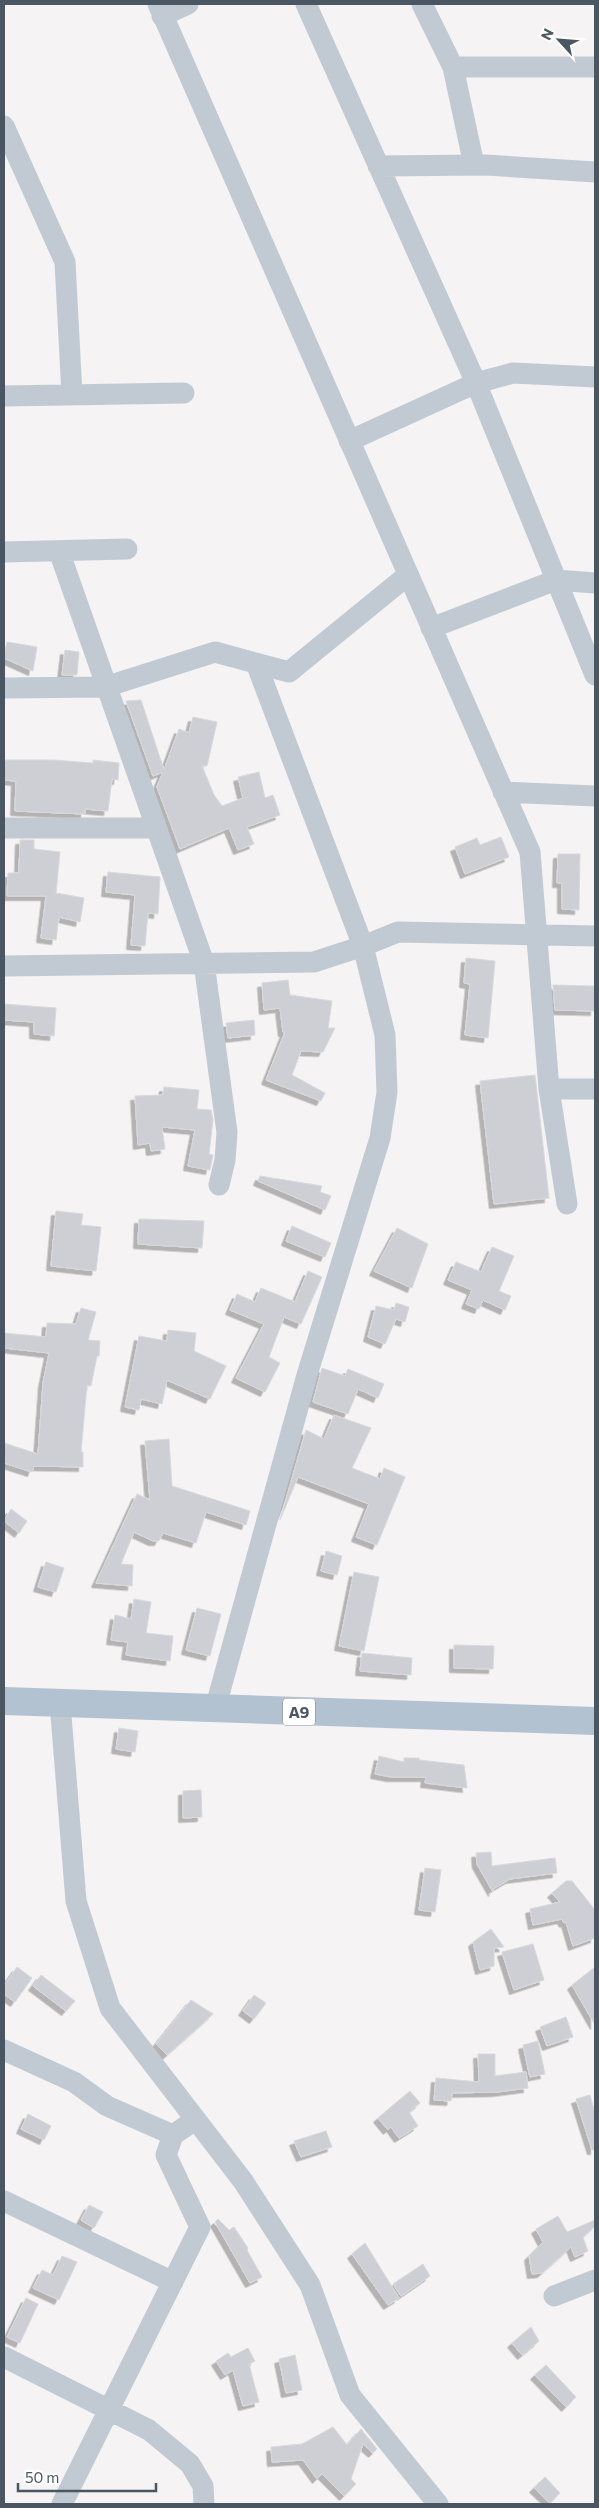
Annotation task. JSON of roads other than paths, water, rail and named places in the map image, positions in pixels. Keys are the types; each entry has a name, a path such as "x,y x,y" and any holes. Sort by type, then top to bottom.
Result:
{"main road":[{"name":"A9","path":"4,1701 595,1721"}],"street":[{"path":"188,4 160,10 530,852 549,1089 567,1204"},
{"path":"306,4 476,384 595,675"},
{"path":"422,4 453,67 474,165"},
{"path":"453,67 595,67"},
{"path":"4,126 65,262 72,395"},
{"path":"378,166 474,165 595,172"},
{"path":"349,441 476,384 513,373 595,377"},
{"path":"4,396 184,393"},
{"path":"4,552 127,549"},
{"path":"59,551 204,963 228,1132 225,1160 219,1185"},
{"path":"4,688 106,687 215,652 289,672 408,576"},
{"path":"431,628 556,580 595,583"},
{"path":"215,1709 307,1374 380,1138 387,1092 385,1034 363,946 256,663"},
{"path":"503,792 595,796"},
{"path":"4,828 156,828"},
{"path":"4,966 314,962 398,932 536,933 595,936"},
{"path":"549,1089 595,1089"},
{"path":"60,1704 76,1901 110,2008 242,2181 310,2284 350,2395 438,2504"},
{"path":"4,2050 74,2082 106,2106 173,2135"},
{"path":"62,2504 200,2227 166,2155 173,2135 195,2120"},
{"path":"4,2201 173,2282"},
{"path":"554,2296 595,2280"},
{"path":"4,2357 150,2430 190,2464 203,2486 204,2504"}]}
